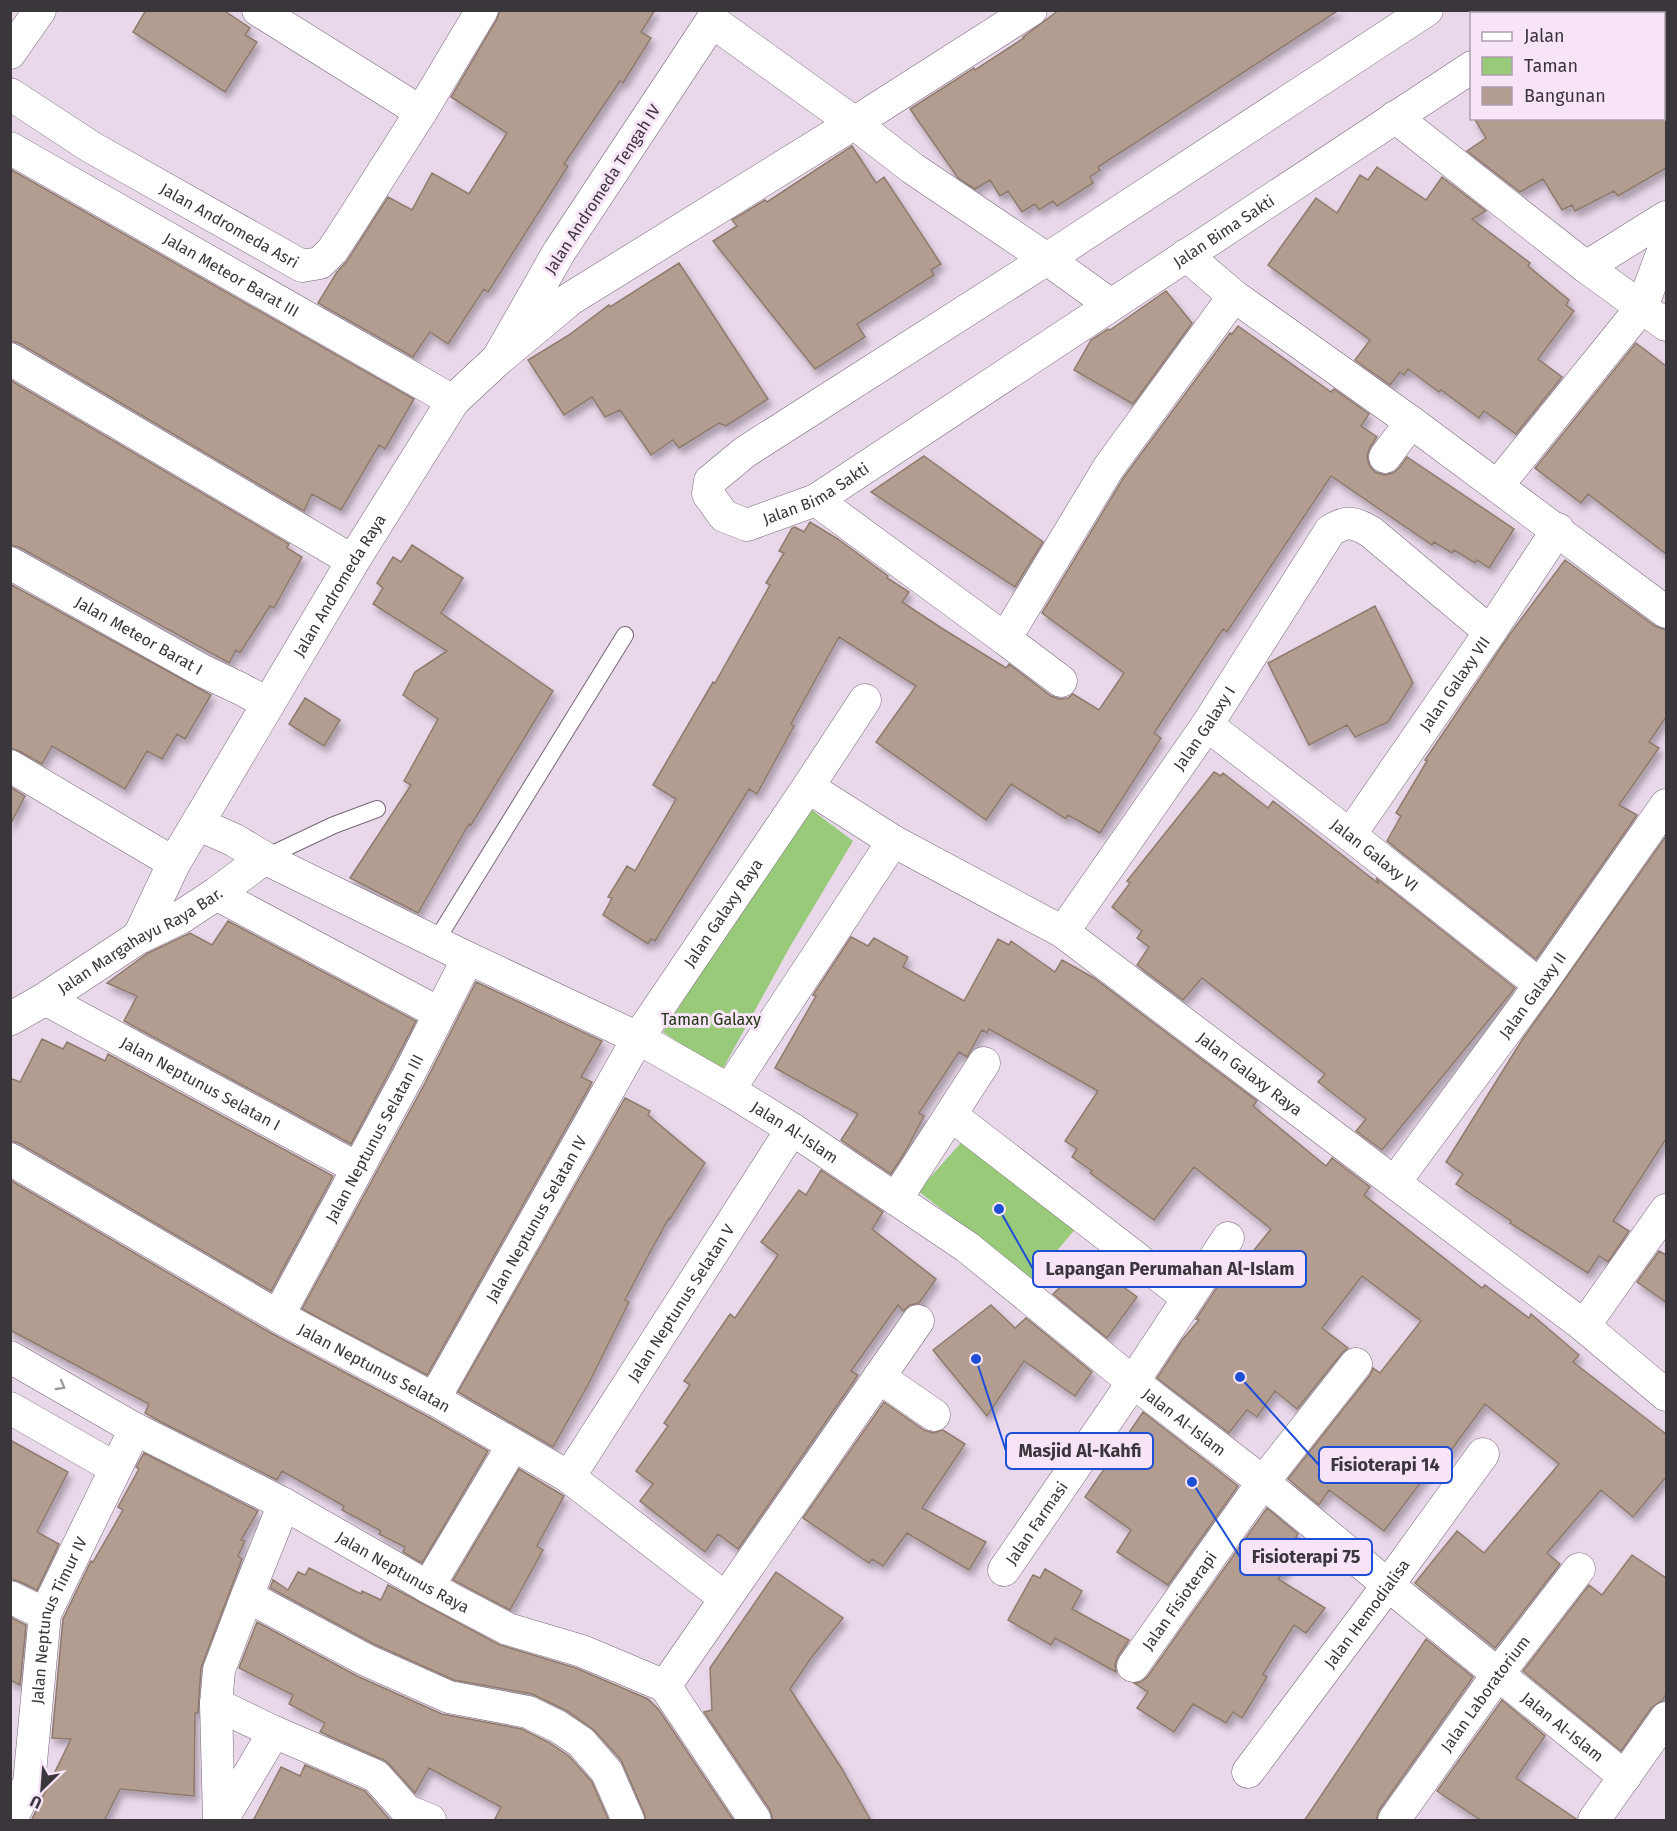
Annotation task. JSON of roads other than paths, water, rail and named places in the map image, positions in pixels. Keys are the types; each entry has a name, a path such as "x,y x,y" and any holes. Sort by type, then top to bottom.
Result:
{"street":[{"path":"10,54 40,10"},
{"path":"258,10 421,112"},
{"name":"Jalan Andromeda Asri","path":"10,94 91,147 302,266 320,263 332,251 421,112 482,10"},
{"path":"498,359 570,299 854,123 1030,10"},
{"name":"Jalan Bima Sakti","path":"1427,10 1047,259 745,452 710,481 708,494 724,516 747,525 816,500 1470,68"},
{"path":"710,14 912,168 1111,305"},
{"name":"Jalan Andromeda Tengah IV","path":"498,359 559,252 710,14"},
{"path":"1395,117 1586,267 1666,325"},
{"name":"Jalan Meteor Barat III","path":"10,148 453,401"},
{"path":"1586,267 1666,217"},
{"path":"1498,485 1642,307 1666,243"},
{"path":"1186,255 1234,296 1498,485 1666,612"},
{"path":"1005,639 1109,467 1234,296"},
{"path":"10,359 329,547"},
{"name":"Jalan Andromeda Raya","path":"139,937 174,863 198,824 255,696 329,547 453,401 498,359"},
{"path":"1385,457 1411,422"},
{"path":"816,500 1061,681"},
{"name":"Jalan Galaxy I","path":"1063,932 1207,725 1330,531 1342,523 1358,525 1371,532 1490,632"},
{"name":"Jalan Galaxy VII","path":"1350,835 1558,529"},
{"name":"Jalan Meteor Barat I","path":"10,563 203,671 255,696"},
{"name":"Jalan Galaxy Raya","path":"638,1038 865,700"},
{"name":"Jalan Galaxy VI","path":"1207,725 1540,985"},
{"path":"10,766 174,863"},
{"name":"Jalan Galaxy Raya","path":"808,788 893,841 1063,932 1584,1326 1666,1395"},
{"name":"Jalan Galaxy II","path":"1395,1182 1540,985 1666,805"},
{"path":"198,824 234,840 264,858"},
{"path":"729,1090 893,841"},
{"name":"Jalan Al-Islam","path":"264,858 638,1038 729,1090 896,1198 967,1246 1133,1382 1263,1482 1625,1777"},
{"name":"Jalan Margahayu Raya Bar.","path":"11,1019 139,937 181,917 264,858"},
{"path":"216,894 439,1013"},
{"name":"Jalan Neptunus Selatan III","path":"278,1316 409,1074 468,958"},
{"name":"Jalan Neptunus Selatan I","path":"45,999 357,1168"},
{"name":"Jalan Neptunus Selatan IV","path":"434,1399 638,1038"},
{"path":"896,1198 984,1063"},
{"path":"951,1115 1188,1298"},
{"name":"Jalan Neptunus Selatan V","path":"569,1478 792,1130"},
{"name":"Jalan Neptunus Selatan","path":"10,1159 278,1316 434,1399 569,1478 725,1598"},
{"path":"1584,1326 1666,1210"},
{"name":"Jalan Farmasi","path":"1004,1570 1228,1238"},
{"path":"755,1821 665,1686 918,1321"},
{"name":"Jalan Neptunus Raya","path":"10,1357 135,1429 284,1504 428,1587 508,1629 582,1651 665,1686"},
{"name":"Jalan Fisioterapi","path":"1133,1666 1263,1482 1356,1364"},
{"path":"879,1377 934,1416"},
{"path":"10,1408 115,1468"},
{"name":"Jalan Neptunus Timur IV","path":"11,1821 20,1779 45,1614 135,1429"},
{"path":"428,1587 513,1445"},
{"name":"Jalan Hemodialisa","path":"1248,1772 1483,1454"},
{"path":"220,1821 216,1704 219,1670 284,1504"},
{"name":"Jalan Laboratorium","path":"1395,1821 1498,1674 1579,1569"},
{"path":"247,1596 366,1660 449,1697 528,1712 557,1726 581,1742 607,1772 628,1821"},
{"path":"10,1597 45,1614"},
{"path":"216,1704 376,1776 415,1818"},
{"path":"1594,1821 1666,1718"},
{"path":"220,1821 274,1732"}],"lane":[{"path":"436,941 626,635"},
{"path":"264,858 334,825 377,809"}],"place":[{"name":"Lapangan Perumahan Al-Islam","path":"999,1209"},
{"name":"Masjid Al-Kahfi","path":"976,1359"},
{"name":"Fisioterapi 14","path":"1240,1377"},
{"name":"Fisioterapi 75","path":"1192,1482"}],"park label":[{"name":"Taman Galaxy","path":"711,1019"}]}
